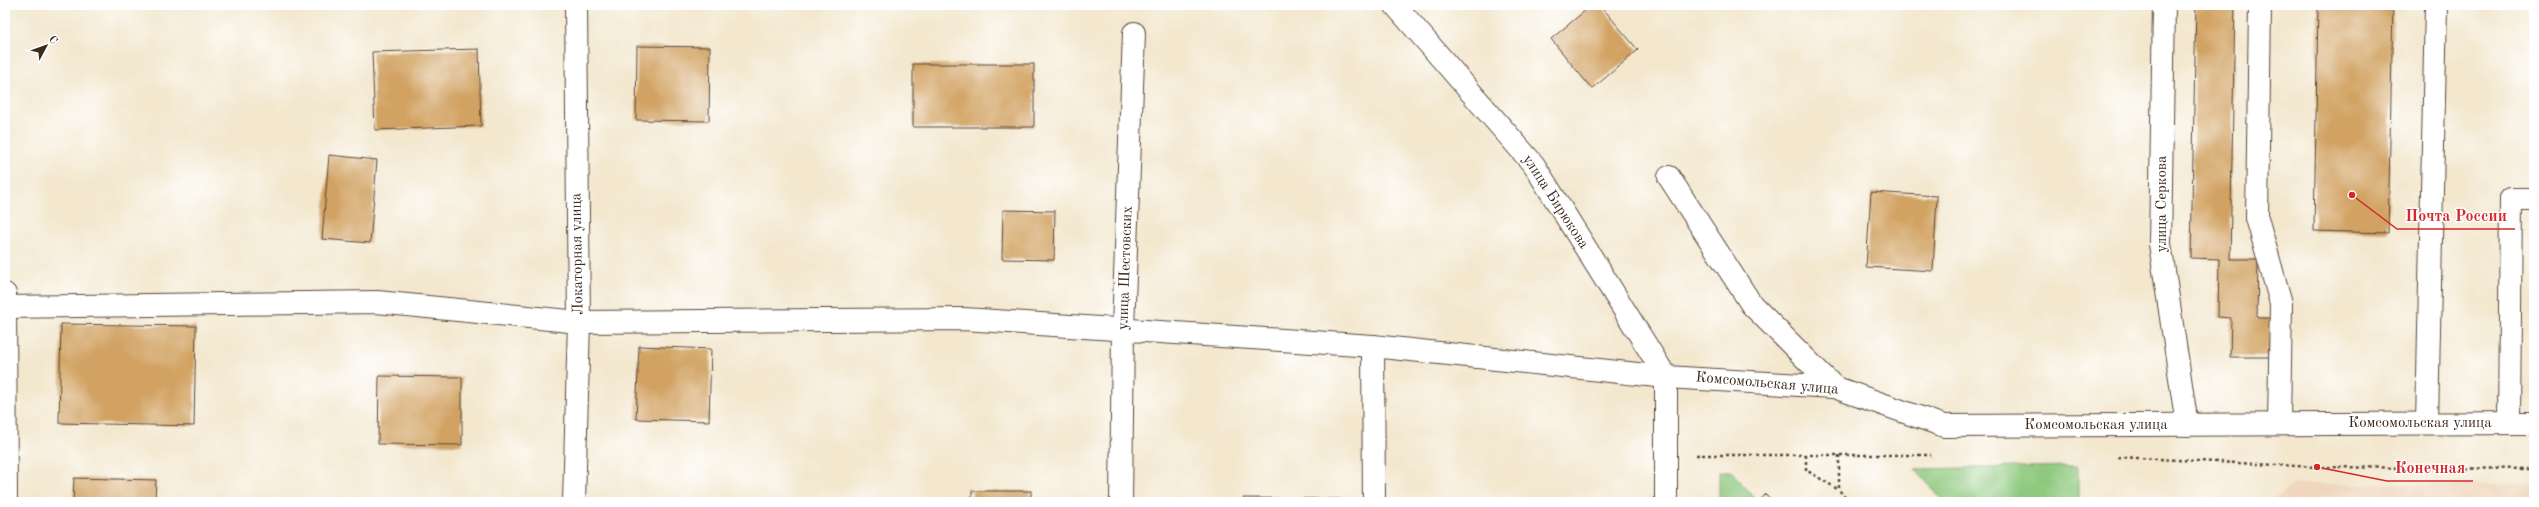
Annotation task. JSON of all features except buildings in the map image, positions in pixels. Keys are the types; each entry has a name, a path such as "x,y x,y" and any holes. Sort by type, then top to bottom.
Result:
{"street":[{"name":"Локаторная улица","path":"574,502 579,322 576,5"},
{"name":"улица Бирюкова","path":"1395,5 1534,165 1666,377"},
{"name":"улица Серкова","path":"2164,5 2160,244 2187,425"},
{"path":"2260,5 2257,218 2281,303 2279,424"},
{"path":"2427,423 2436,5"},
{"name":"улица Шестовских","path":"1121,502 1123,329 1134,34"},
{"path":"1669,177 1752,305 1834,387"},
{"path":"2509,423 2511,199 2534,199"},
{"path":"5,294 6,502"},
{"name":"Комсомольская улица","path":"5,307 377,302 579,322 964,319 1374,346 1666,377 1834,387 1944,426 2534,422"},
{"path":"1374,346 1374,502"},
{"path":"1666,377 1666,502"}],"path":[{"path":"1666,455 1935,455"},
{"path":"1806,455 1806,470 1839,490 1849,502"},
{"path":"1839,455 1839,490"},
{"path":"2117,457 2317,467 2534,469"}],"shaded area":[{"path":"2296,484 2534,484 2534,502 2271,502"}],"green space":[{"path":"2078,466 2078,502 1944,502 1915,469"},
{"path":"1719,471 1731,471 1758,502 1719,502"}],"place":[{"name":"Почта России","path":"2352,195"},
{"name":"Конечная","path":"2317,467"}]}
